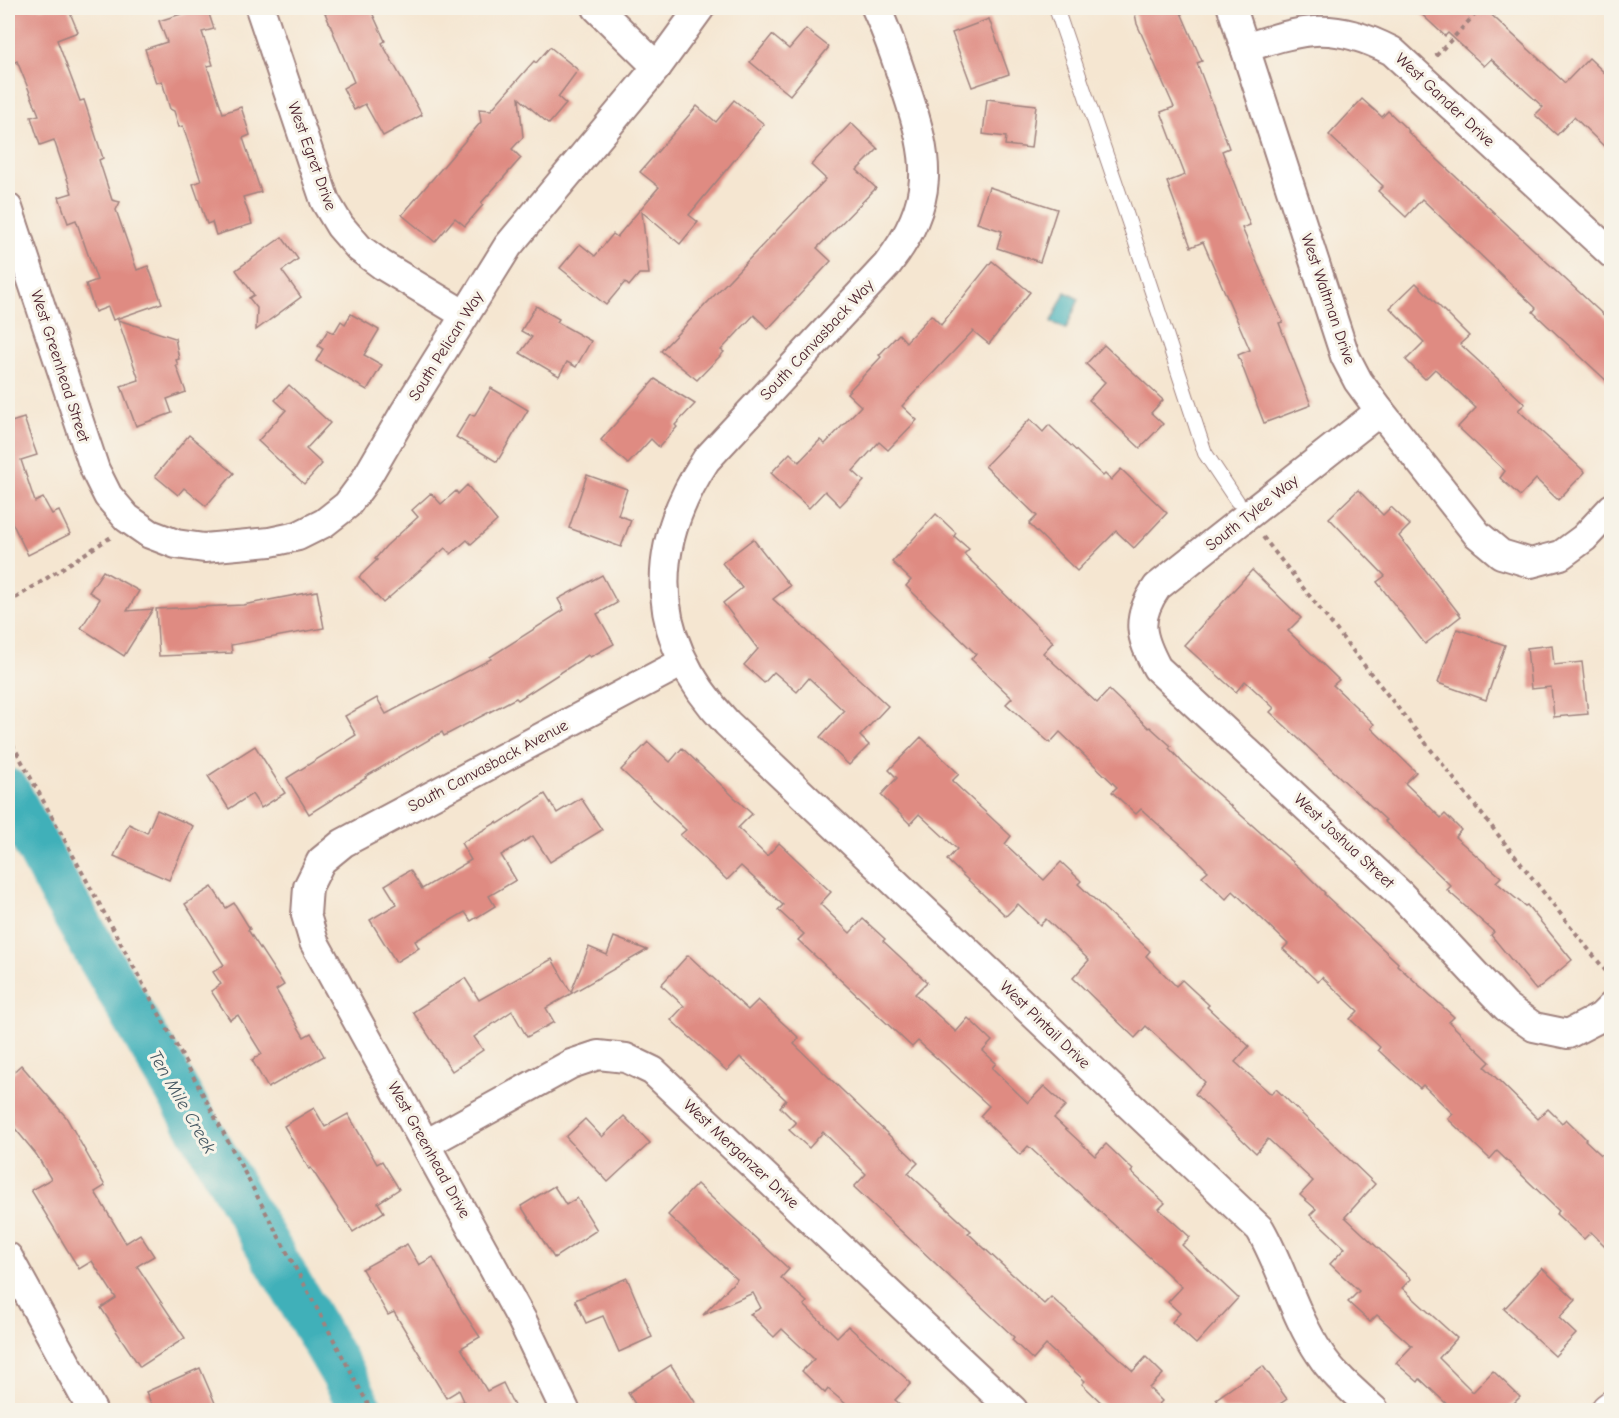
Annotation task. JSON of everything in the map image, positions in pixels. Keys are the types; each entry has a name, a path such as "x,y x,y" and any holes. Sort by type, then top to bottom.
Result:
{"street":[{"name":"West Egret Drive","path":"260,8 325,201 340,226 359,248 382,265 465,315"},
{"path":"597,8 657,67"},
{"name":"South Pelican Way","path":"119,527 150,534 176,544 204,548 270,542 298,536 324,523 346,505 364,482 508,246 657,67 700,8"},
{"name":"South Canvasback Way","path":"683,662 670,622 665,594 665,566 669,537 690,484 706,460 887,265 905,242 917,216 924,188 925,159 920,131 888,34 876,8"},
{"name":"West Waltman Drive","path":"1232,8 1345,356 1358,381 1380,411 1477,534 1501,554 1531,563 1561,555 1584,538 1611,508"},
{"name":"West Gander Drive","path":"1245,48 1282,36 1311,30 1338,31 1366,38 1392,51 1611,254"},
{"name":"West Greenhead Street","path":"8,208 95,470 108,496 119,527"},
{"name":"South Tylee Way","path":"1141,626 1146,603 1157,587 1380,411"},
{"name":"West Joshua Street","path":"1141,626 1146,648 1157,668 1400,894 1506,1007 1534,1027 1568,1034 1593,1022 1611,1006"},
{"name":"South Canvasback Avenue","path":"308,887 321,861 343,843 683,662"},
{"name":"West Pintail Drive","path":"683,662 707,702 727,723 1260,1229 1274,1254 1306,1330 1320,1356 1372,1410"},
{"name":"West Greenhead Drive","path":"308,887 306,915 314,942 522,1320 565,1410"},
{"name":"West Merganzer Drive","path":"426,1144 571,1064 598,1056 626,1058 653,1071 1013,1410"},
{"path":"8,1257 92,1410"}],"lane":[{"path":"1056,8 1205,453 1237,501"}],"path":[{"path":"1433,58 1481,8"},
{"path":"8,603 119,527"},
{"path":"1259,532 1611,979"},
{"path":"8,736 371,1410"}],"water":[{"path":"1065,292 1079,299 1066,329 1051,322"}],"building":[{"path":"8,8 68,8 78,32 57,40 80,101 84,100 103,158 99,160 112,200 120,202 116,210 137,270 148,266 162,303 113,320 108,307 95,312 86,284 97,280 76,220 68,223 59,197 72,193 54,140 40,145 31,117 39,115 17,61 13,63 8,49"},
{"path":"200,8 207,8 214,29 202,32 213,65 207,66 223,113 241,107 250,135 243,138 261,192 243,197 252,224 216,235 212,222 207,224 193,184 201,181 183,126 179,127 174,111 170,109 162,81 156,83 145,49 167,42 159,21"},
{"path":"323,8 370,8 385,41 382,43 422,115 383,136 365,104 354,110 343,88 354,82"},
{"path":"1134,8 1179,8 1202,61 1197,63 1229,148 1222,151 1250,225 1242,228 1283,322 1279,323 1311,405 1264,423 1238,355 1250,350 1203,242 1191,247 1167,182 1185,175 1161,112 1174,107 1137,24"},
{"path":"1415,8 1484,8 1565,83 1589,58 1611,79 1611,153 1574,117 1557,135 1535,115 1543,107 1491,59 1484,66 1448,33 1445,36"},
{"path":"989,19 1009,74 972,87 952,33"},
{"path":"806,29 829,47 790,95 750,62 772,35 789,49"},
{"path":"550,47 578,70 558,97 566,104 549,124 519,98 523,137 512,149 521,158 481,203 483,205 465,226 455,218 435,242 402,215 481,122 479,109 491,110 534,61 536,63"},
{"path":"987,99 1036,105 1031,148 1005,145 1006,137 983,134"},
{"path":"1362,99 1382,117 1388,111 1611,322 1611,385 1533,312 1536,308 1422,199 1406,217 1378,191 1383,186 1329,135"},
{"path":"734,100 764,124 689,215 698,222 680,244 642,212 649,274 639,274 629,286 625,282 606,305 560,268 580,244 595,256 613,234 617,237 659,187 640,172 697,106 716,122"},
{"path":"851,123 878,149 857,170 876,188 817,248 831,261 768,329 754,315 721,350 724,352 697,380 661,351 826,179 811,165"},
{"path":"989,187 1057,209 1040,262 997,248 1002,231 977,223"},
{"path":"282,237 298,259 282,271 301,297 256,330 257,308 249,298 254,295 236,270"},
{"path":"992,261 1030,292 989,344 973,331 902,406 917,420 888,450 879,442 853,471 864,481 840,506 825,491 809,508 771,473 790,453 799,462 820,440 825,444 861,406 847,393 881,357 879,355 899,334 906,342 931,315 941,325"},
{"path":"1416,283 1469,336 1460,344 1525,404 1518,410 1585,472 1558,500 1536,479 1520,496 1500,478 1505,471 1458,427 1476,408 1435,369 1425,379 1406,360 1424,342 1390,308"},
{"path":"536,306 559,319 557,322 591,341 576,367 567,362 559,376 520,353 532,337 521,331"},
{"path":"351,314 379,330 364,355 382,365 367,390 316,361 323,349 318,346 328,330 334,333 341,321 345,324"},
{"path":"118,320 175,338 179,359 176,360 178,365 176,365 186,392 167,399 172,413 136,426 121,386 139,380"},
{"path":"1104,345 1163,400 1151,413 1163,424 1140,448 1089,400 1105,382 1086,364"},
{"path":"655,379 695,404 675,425 677,427 659,447 651,439 628,464 601,440"},
{"path":"289,385 330,423 306,449 322,464 304,484 258,441 286,410 275,400"},
{"path":"491,388 528,410 497,462 456,437 470,414 474,416"},
{"path":"24,418 37,455 21,460 35,502 43,498 52,514 59,511 70,534 28,555 8,514 8,423"},
{"path":"1030,419 1043,432 1049,425 1103,476 1105,474 1111,480 1121,469 1167,513 1134,548 1116,531 1077,571 1029,524 1037,516 985,466"},
{"path":"189,435 234,473 206,506 184,488 178,495 155,476"},
{"path":"587,475 627,489 618,515 631,520 621,547 569,528"},
{"path":"467,485 497,521 471,544 467,540 451,554 445,548 383,603 359,577 377,560 375,559 386,546 418,517 412,510 431,493 441,504 456,491 458,494"},
{"path":"1358,490 1383,515 1391,507 1410,525 1399,536 1461,616 1425,644 1377,582 1385,576 1329,518"},
{"path":"936,514 956,533 954,536 969,549 964,554 1053,642 1043,653 1097,703 1109,690 1171,746 1169,748 1183,763 1302,870 1324,894 1398,963 1397,965 1454,1017 1449,1022 1490,1062 1485,1067 1538,1119 1548,1109 1562,1123 1566,1119 1611,1164 1611,1252 1591,1232 1584,1239 1556,1214 1559,1211 1497,1151 1490,1159 1448,1119 1453,1114 1423,1085 1420,1088 1378,1050 1380,1047 1350,1019 1358,1011 1322,977 1318,982 1283,949 1288,944 1233,891 1226,899 1202,876 1208,871 1141,809 1136,814 1112,792 1117,787 1060,732 1050,743 1006,704 1012,698 971,659 976,654 906,586 911,580 892,562"},
{"path":"753,539 790,586 773,599 888,706 860,736 869,745 849,765 820,737 844,711 809,678 797,692 774,672 764,683 744,665 758,649 723,603 742,588 722,563"},
{"path":"1252,570 1301,618 1288,631 1339,680 1333,685 1374,724 1371,728 1416,772 1405,783 1441,818 1445,814 1461,830 1455,837 1501,877 1496,882 1525,906 1527,905 1572,960 1536,990 1491,935 1494,932 1447,890 1451,886 1384,821 1386,820 1270,712 1274,708 1245,681 1236,692 1184,645"},
{"path":"103,571 139,591 127,611 153,609 124,656 81,628 100,599 89,592"},
{"path":"602,575 617,603 597,614 614,644 590,657 588,655 518,700 516,698 444,736 442,732 365,777 309,814 287,778 356,735 345,716 377,698 386,714 491,659 490,657 564,610 558,599"},
{"path":"317,591 324,628 231,645 232,653 159,656 156,609 243,605"},
{"path":"1457,629 1505,645 1486,700 1438,683"},
{"path":"1552,645 1554,665 1582,662 1588,714 1554,717 1551,687 1531,689 1527,648"},
{"path":"921,737 959,774 952,781 1011,836 1005,844 1044,880 1061,862 1081,881 1078,884 1150,951 1146,956 1176,986 1182,980 1249,1046 1235,1062 1271,1094 1276,1089 1375,1184 1345,1217 1411,1279 1402,1288 1457,1338 1439,1358 1473,1392 1493,1371 1520,1397 1507,1410 1453,1410 1420,1379 1418,1382 1396,1363 1412,1346 1377,1315 1370,1322 1348,1302 1359,1291 1330,1264 1345,1248 1310,1215 1316,1209 1300,1195 1313,1181 1268,1139 1256,1153 1195,1094 1205,1082 1185,1062 1146,1026 1135,1038 1073,978 1089,960 1046,919 1040,925 1018,904 1006,916 947,860 957,849 919,814 910,824 881,795 897,778 889,770"},
{"path":"648,742 670,762 682,748 752,814 738,828 767,856 779,843 831,892 820,904 850,933 863,919 927,982 915,994 956,1032 968,1018 992,1041 983,1051 996,1063 992,1068 1028,1103 1044,1086 1066,1106 1054,1118 1095,1156 1106,1144 1133,1170 1131,1172 1165,1203 1159,1209 1190,1237 1182,1245 1238,1298 1196,1344 1172,1322 1180,1313 1168,1302 1182,1287 1028,1146 1020,1155 980,1116 989,1106 918,1041 912,1047 798,940 804,934 778,910 783,905 741,866 727,880 680,835 686,830 621,770"},
{"path":"255,746 285,793 261,808 252,794 229,809 208,776"},
{"path":"545,794 557,813 581,798 602,830 550,862 533,836 501,855 516,880 489,896 495,906 471,921 465,912 415,941 419,948 396,962 370,920 397,904 385,885 410,870 422,889 471,860 461,843 497,822 498,824"},
{"path":"157,810 193,826 169,880 114,856 129,824 147,833"},
{"path":"212,887 226,908 234,903 250,929 248,930 284,985 276,990 304,1037 311,1033 324,1056 268,1088 252,1060 262,1054 238,1015 230,1020 211,991 221,984 213,972 224,965 185,904"},
{"path":"614,937 647,950 546,1008 554,1022 527,1037 512,1011 474,1037 483,1050 452,1071 413,1012 465,978 479,1000 552,959 571,992 589,947 607,955"},
{"path":"688,955 748,1010 758,1000 799,1038 794,1044 918,1163 908,1173 971,1231 968,1233 1044,1304 1051,1297 1133,1371 1146,1357 1163,1374 1149,1388 1162,1401 1153,1410 1109,1410 1082,1384 1085,1381 1046,1345 1033,1360 1012,1340 1014,1337 854,1187 866,1174 823,1132 809,1148 789,1130 796,1123 780,1107 786,1100 740,1057 727,1071 671,1020 684,1006 661,985"},
{"path":"21,1065 66,1117 105,1186 95,1192 126,1243 140,1234 154,1256 137,1266 185,1338 140,1367 101,1308 116,1298 92,1261 79,1269 31,1190 51,1179 36,1154 8,1120 8,1077"},
{"path":"314,1108 325,1127 348,1114 377,1164 382,1161 399,1189 378,1203 384,1212 353,1232 311,1168 309,1169 284,1126"},
{"path":"624,1116 650,1143 608,1182 566,1137 585,1119 602,1137"},
{"path":"697,1184 789,1269 781,1278 807,1302 804,1305 837,1337 848,1326 911,1383 895,1400 907,1410 853,1410 828,1389 825,1393 802,1371 814,1359 782,1329 774,1337 750,1314 761,1308 753,1293 703,1315 737,1279 668,1215"},
{"path":"554,1186 566,1205 577,1198 597,1230 554,1258 521,1206"},
{"path":"407,1244 419,1265 433,1257 462,1310 480,1337 461,1348 487,1391 503,1383 516,1410 443,1410 464,1401 459,1390 446,1398 394,1312 388,1315 362,1269"},
{"path":"1542,1268 1576,1300 1559,1318 1576,1334 1555,1356 1504,1309"},
{"path":"627,1278 652,1337 619,1352 603,1316 586,1323 575,1300"},
{"path":"671,1365 700,1410 639,1410 628,1393"},
{"path":"1263,1366 1287,1399 1271,1410 1224,1410 1216,1399"},
{"path":"200,1368 218,1410 154,1410 146,1392"}],"waterway":[{"name":"Ten Mile Creek","path":"8,791 62,894 349,1385 361,1410"}]}
